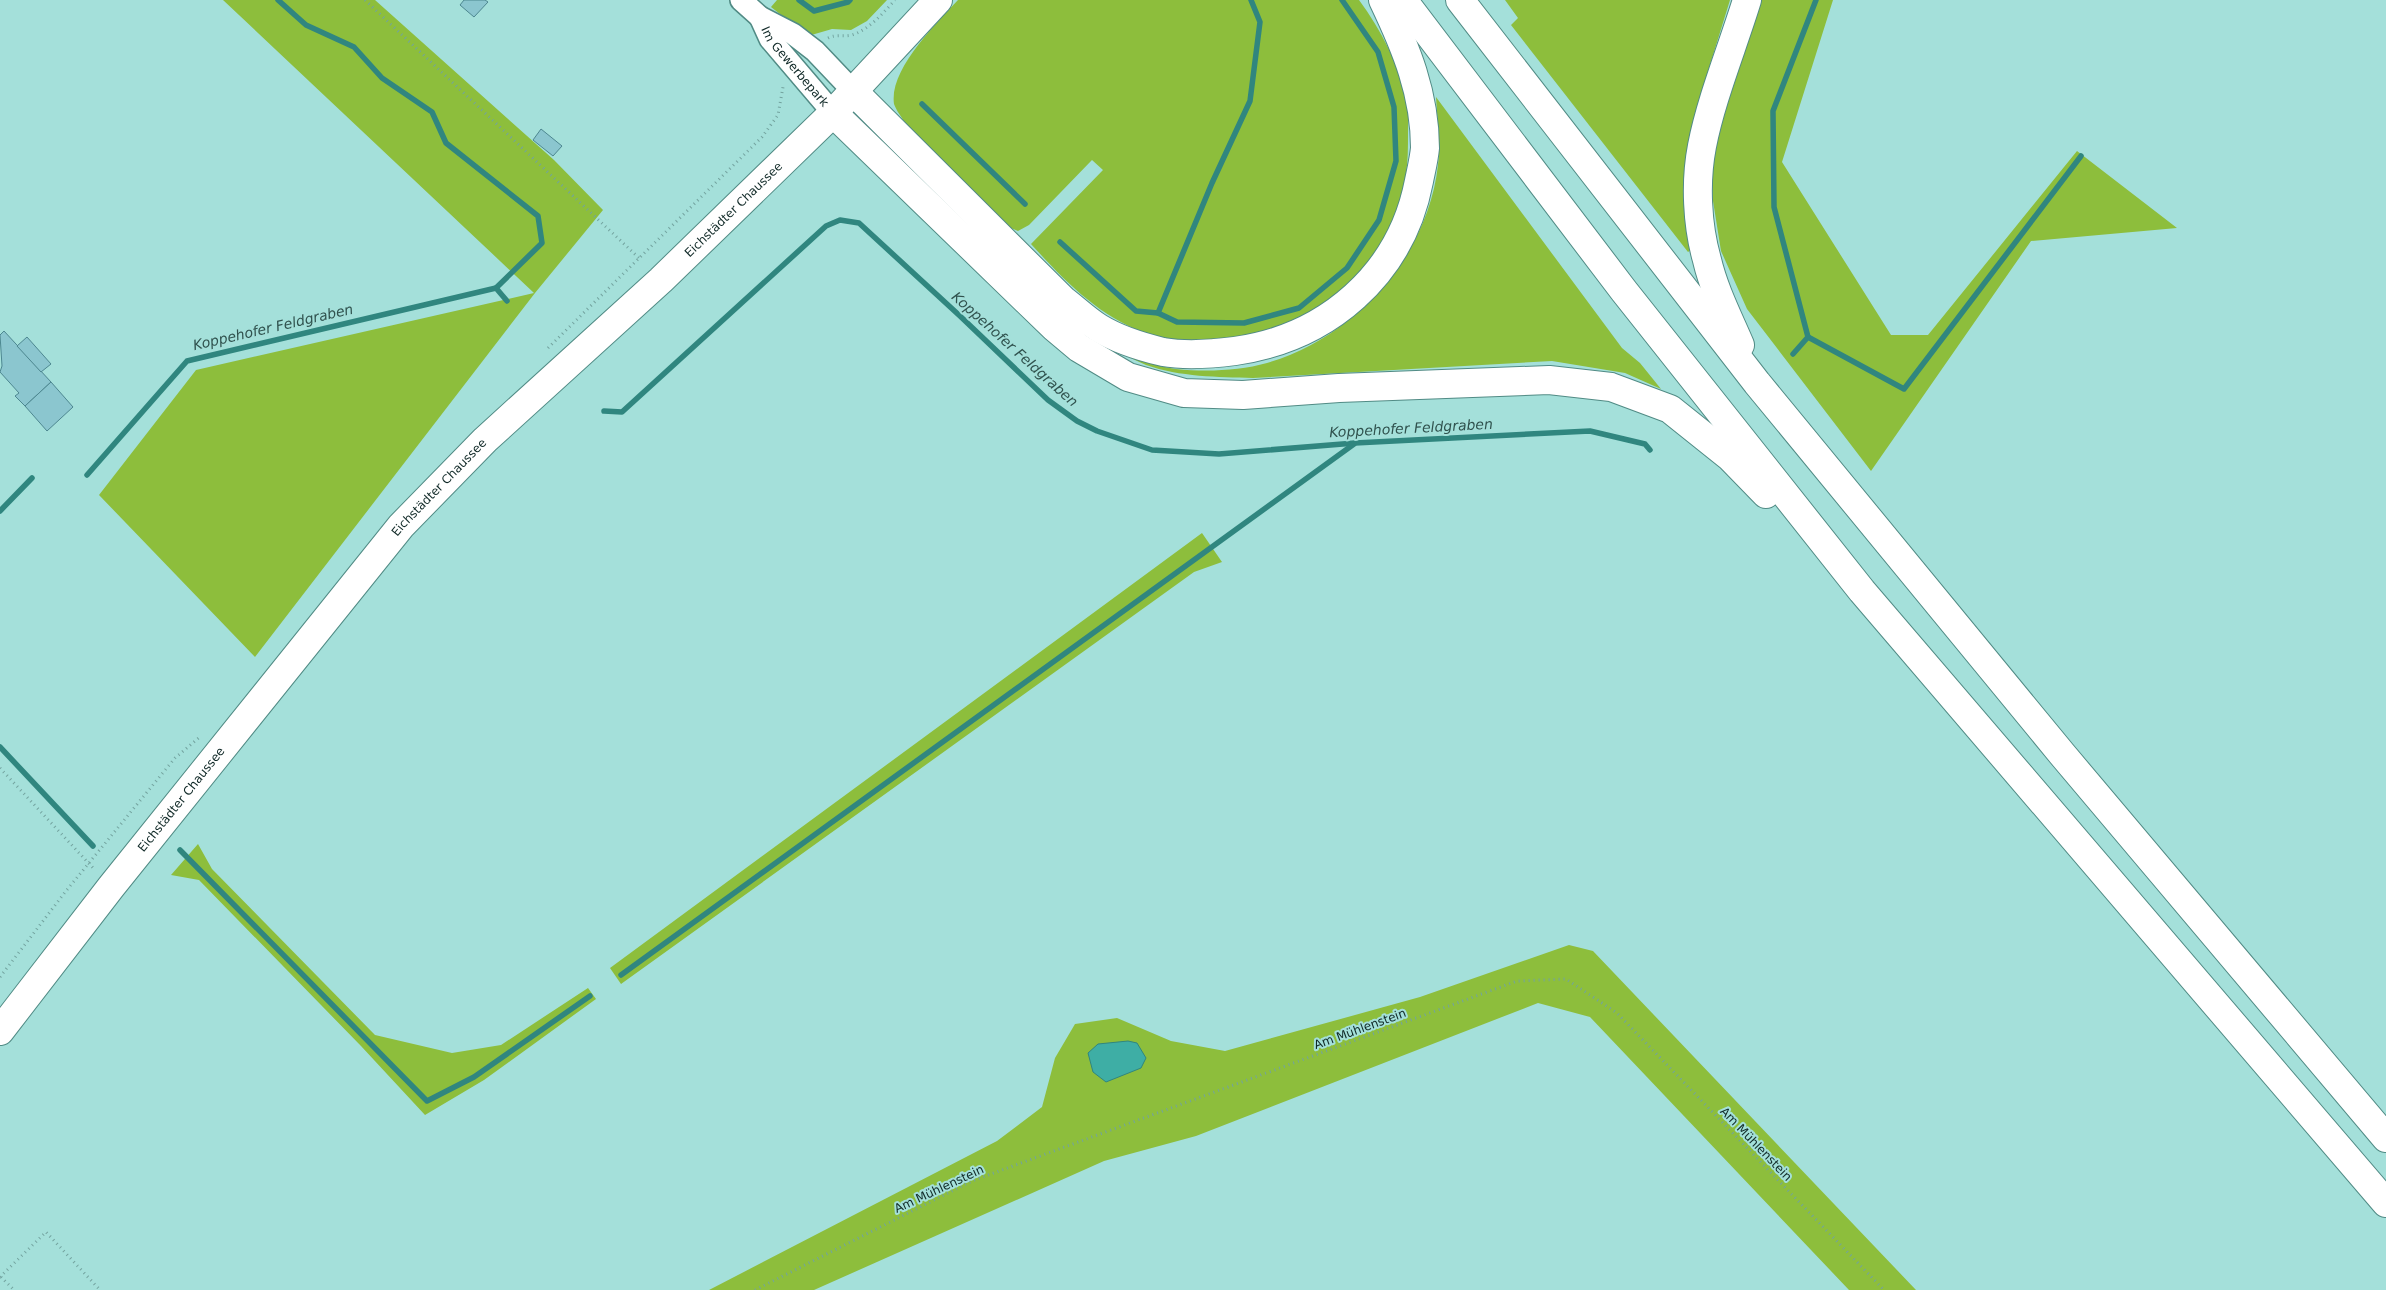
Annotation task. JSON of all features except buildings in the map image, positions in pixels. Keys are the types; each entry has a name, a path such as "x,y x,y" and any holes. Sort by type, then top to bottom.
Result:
{"main road":[{"name":"Eichstädter Chaussee","path":"0,1031 111,887 401,526 485,440 661,280 832,113 938,0"},
{"path":"853,91 1063,300 1099,328 1164,352 1212,354 1264,347 1303,332 1346,306 1386,263 1414,209 1425,150 1422,106 1412,64 1383,0"},
{"path":"1403,0 1624,292 1862,591 2386,1204"},
{"path":"1460,0 1757,383 2056,746 2386,1138"},
{"path":"1748,0 1702,146 1699,191 1702,237 1712,278 1757,383"},
{"path":"832,113 1054,327 1079,348 1128,377 1184,393 1243,395 1339,388 1549,380 1611,387 1670,409 1722,451 1862,591"}],"street":[{"name":"Im Gewerbepark","path":"741,0 760,18 800,39 815,51 853,91"},
{"name":"Im Gewerbepark","path":"760,18 770,39 832,113"}],"path":[{"path":"364,0 639,258"},
{"path":"828,38 834,35 848,36 865,29 896,0"},
{"path":"0,768 111,887"},
{"name":"Am Mühlenstein","path":"755,1290 972,1181 1517,981 1566,979 1617,1013 1884,1290"},
{"path":"14,1290 0,1277 46,1232 100,1290"}],"green space":[{"path":"223,0 375,0 554,160 603,210 535,293 255,657 99,495 196,370 534,293"},
{"path":"777,0 887,0 867,21 851,30 832,29 808,36 771,7"},
{"path":"958,0 1359,0 1375,23 1389,49 1400,76 1408,106 1406,174 1399,205 1386,235 1368,261 1346,285 1321,306 1294,322 1264,333 1233,339 1187,340 1164,338 1126,325 1082,295 1031,244 1103,170 1092,160 1029,225 1018,231 1006,226 906,124 896,109 894,90 899,76 916,48"},
{"path":"1505,0 1730,0 1697,107 1688,156 1692,249 1688,252 1511,25 1518,18"},
{"path":"1761,0 1833,0 1782,162 1891,335 1928,335 2077,151 2177,228 2031,241 1871,471 1747,309 1721,251 1713,201 1711,163"},
{"path":"1436,97 1622,348 1640,363 1661,389 1625,373 1552,361 1253,378 1199,376 1172,372 1146,365 1104,345 1157,365 1176,369 1210,371 1245,368 1267,363 1299,351 1329,334 1357,313 1381,289 1402,261 1419,231 1431,199 1438,165 1439,140"},
{"path":"1202,533 1222,562 1194,572 621,984 610,968"},
{"path":"198,844 212,869 375,1035 452,1053 501,1045 588,988 596,999 484,1080 425,1115 361,1046 199,880 171,875"},
{"path":"1569,945 1593,951 1916,1290 1849,1290 1590,1017 1538,1003 1196,1136 1104,1161 814,1290 709,1290 997,1141 1042,1107 1055,1058 1075,1024 1117,1018 1171,1041 1225,1051 1420,997"}],"water":[{"path":"1128,1041 1137,1043 1146,1058 1141,1068 1106,1082 1093,1072 1088,1053 1098,1044"}],"waterway":[{"path":"278,0 306,25 354,47 382,78 432,112 446,143 538,216 542,243 496,288"},
{"path":"799,0 814,11 850,0"},
{"path":"1158,313 1212,183 1250,101 1260,22 1251,0"},
{"path":"1060,242 1136,311 1158,313 1177,322 1244,323 1299,308 1347,268 1379,220 1396,161 1394,107 1378,52 1342,0"},
{"name":"Koppehofer Feldgraben","path":"1793,354 1808,337 1774,207 1773,111 1816,0"},
{"path":"922,104 1025,204"},
{"path":"1808,337 1904,389 2081,156"},
{"name":"Koppehofer Feldgraben","path":"604,411 622,412 826,226 840,220 859,223 1048,400 1077,421 1097,431 1152,450 1219,454 1355,443 1590,431 1645,444 1650,450"},
{"name":"Koppehofer Feldgraben","path":"87,475 187,361 496,288 507,301"},
{"path":"621,975 1354,444"},
{"name":"Koppehofer Feldgraben","path":"0,511 32,478"},
{"path":"0,747 93,846"},
{"path":"180,850 427,1101 474,1077 590,996"}]}
